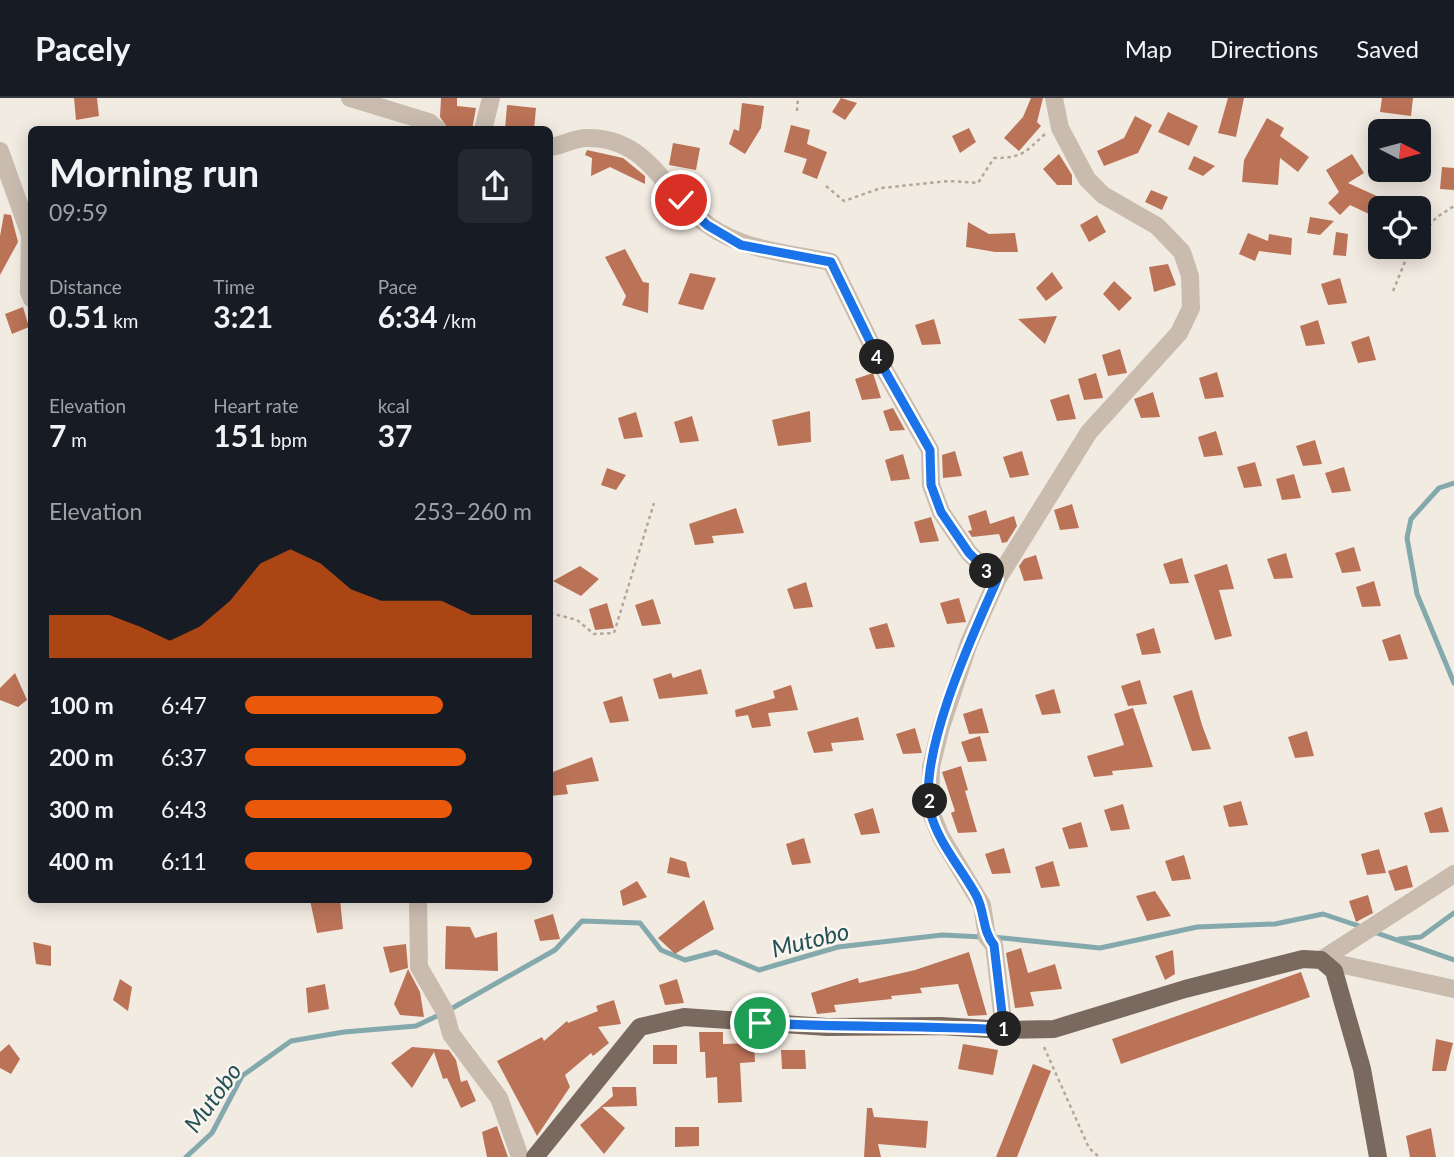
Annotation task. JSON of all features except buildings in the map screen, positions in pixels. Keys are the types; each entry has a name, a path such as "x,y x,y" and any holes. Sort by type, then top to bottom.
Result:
{"main road":[{"path":"535,1157 640,1027 662,1020 708,1018 827,1027 1054,1029 1211,982 1303,958 1321,960 1334,971 1367,1091 1378,1157"}],"street":[{"path":"350,98 429,122 434,126"},
{"path":"484,126 491,98"},
{"path":"1004,1030 994,945 987,937 982,905 941,837 930,810 930,767 970,643 997,580 1089,432 1180,333 1191,308 1190,276 1182,252 1157,226 1103,195 1087,179 1060,128 1054,98"},
{"path":"553,147 584,138 616,141 647,159 681,200 707,225 741,245 831,262 880,362 930,450 931,485 941,512 969,553 997,580"},
{"path":"0,151 28,229"},
{"path":"1321,960 1454,874"},
{"path":"418,903 419,967 446,1012 451,1034 499,1098 520,1157"},
{"path":"1321,960 1454,989"}],"path":[{"path":"797,111 798,98"},
{"path":"826,186 844,201 881,188 949,181 978,183 994,158 1012,158 1025,154 1058,118"},
{"path":"1431,223 1454,206"},
{"path":"1393,291 1406,259"},
{"path":"553,613 577,620 594,634 614,633 654,503"},
{"path":"1054,1029 1044,1046 1089,1148 1099,1157"}],"waterway":[{"path":"1454,483 1439,488 1411,519 1407,538 1417,594 1454,683"},
{"path":"1399,939 1421,937 1454,913"},
{"name":"Mutobo","path":"993,937 1100,948 1197,927 1275,924 1323,914 1362,927"},
{"name":"Mutobo","path":"449,1010 555,950 582,921 640,923 661,950 685,960 716,952 759,970 838,947 942,935 983,937"},
{"name":"Mutobo","path":"1374,932 1454,960"},
{"name":"Mutobo","path":"186,1157 212,1133 242,1076 291,1041 344,1032 416,1026 441,1014"}],"route":[{"path":"681,200 707,225 741,245 831,262 880,362 930,450 931,485 941,512 969,553 997,580 970,643 940,730 930,767 930,810 941,837 982,905 987,937 994,945 1004,1030 940,1026 827,1027 760,1023"}]}
